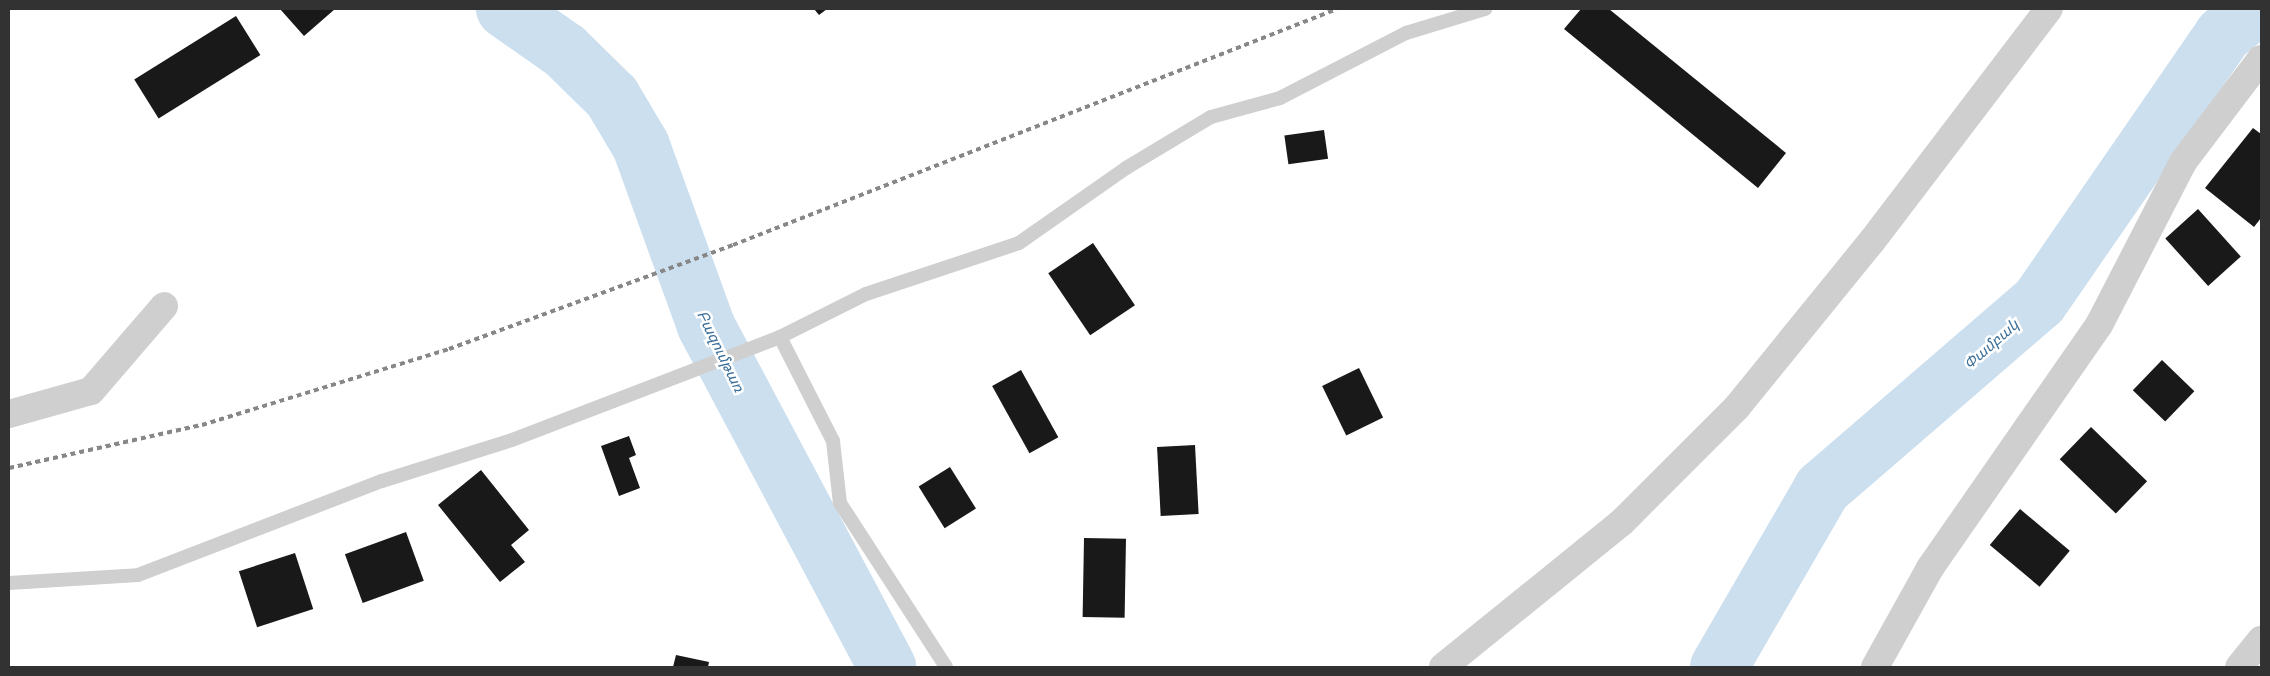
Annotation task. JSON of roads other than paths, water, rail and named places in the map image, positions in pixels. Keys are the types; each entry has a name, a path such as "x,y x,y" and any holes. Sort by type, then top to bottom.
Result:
{"street":[{"path":"1443,667 1621,523 1737,407 1872,242 2049,9"},
{"path":"1875,667 1930,568 2099,325 2183,162 2261,59"},
{"path":"9,414 91,391 164,306"},
{"path":"2239,667 2261,640"}],"lane":[{"path":"9,583 138,574 382,481 512,440 780,337 866,294 1019,243 1126,168 1211,117 1280,98 1406,34 1485,9"},
{"path":"780,337 833,441 840,503 946,667"}],"waterway":[{"name":"Բազումթառ","path":"505,9 565,51 612,97 641,146 706,326 887,667"},
{"name":"Փամբակ","path":"1719,667 1822,489 2039,302 2223,35 2255,9"}],"railway":[{"path":"9,468 202,425 449,349 733,245 1337,9"}]}
